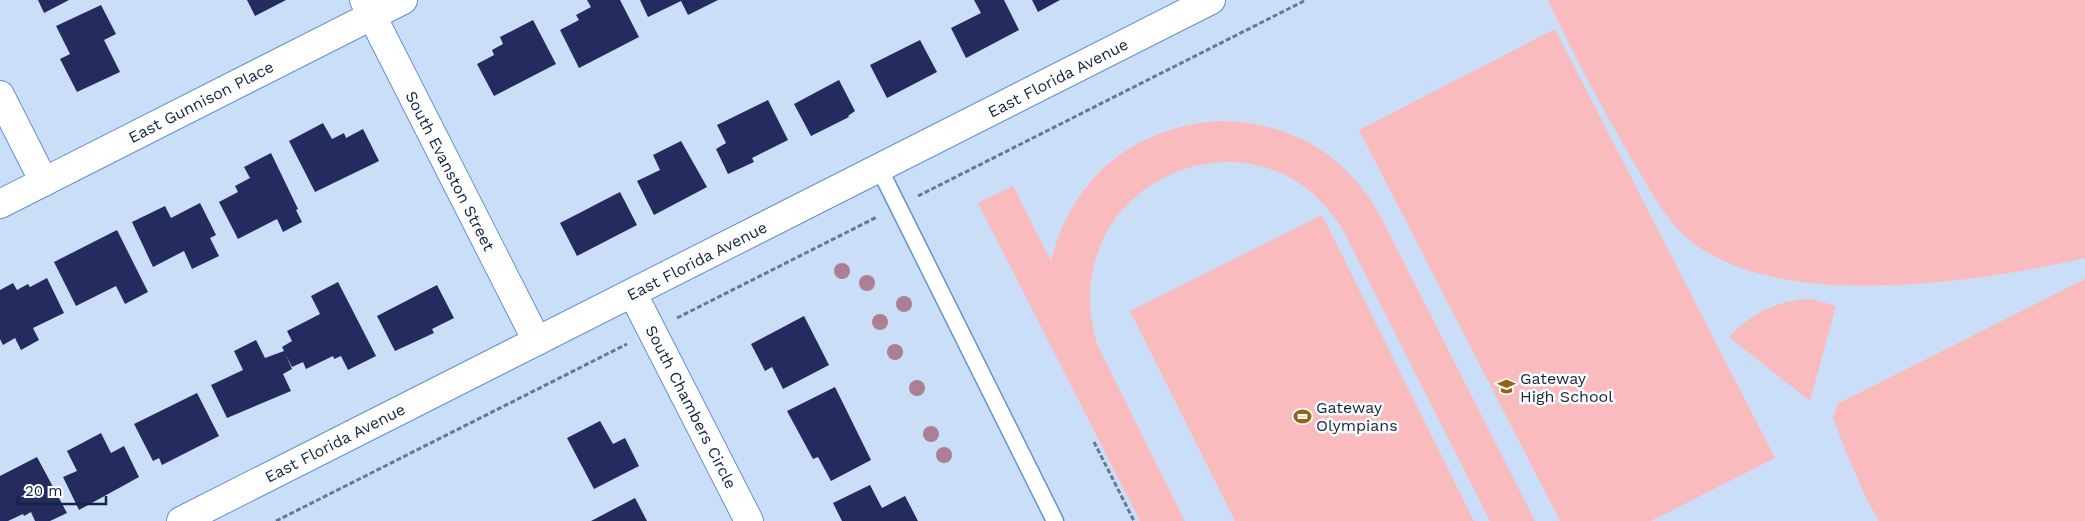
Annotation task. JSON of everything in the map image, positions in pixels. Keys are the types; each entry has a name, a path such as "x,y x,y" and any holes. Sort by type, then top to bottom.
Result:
{"street":[{"name":"East Gunnison Place","path":"0,204 368,8 403,0"},
{"name":"East Florida Avenue","path":"181,521 1211,0"},
{"name":"South Evanston Street","path":"368,8 537,342"},
{"path":"0,95 44,182"},
{"name":"South Chambers Circle","path":"633,294 749,521"}],"lane":[{"path":"879,168 1055,521"}],"path":[{"path":"917,196 1306,0"},
{"path":"710,302 882,214"},
{"path":"276,521 592,362"},
{"path":"1094,442 1134,521"}],"shaded area":[{"path":"1548,0 2085,0 2085,258 1992,276 1884,286 1829,285 1777,278 1731,264 1692,242 1674,225 1660,206 1600,103"},
{"path":"1555,29 1775,458 1651,521 1560,521 1359,130"},
{"path":"1215,121 1242,122 1291,134 1332,158 1367,194 1381,217 1535,521 1490,521 1345,234 1310,191 1266,168 1219,162 1173,173 1134,199 1104,237 1091,286 1097,344 1185,521 1140,521 978,203 1013,186 1051,261 1061,232 1074,205 1090,183 1109,163 1131,147 1156,135 1184,126"},
{"name":"Gateway Olympians","path":"1322,215 1474,521 1235,521 1130,311"},
{"path":"2085,279 2085,521 1879,521 1866,498 1833,418 1837,404"},
{"path":"1811,299 1836,306 1810,401 1729,337 1746,321 1766,309 1787,302"}],"building":[{"path":"38,0 69,0 44,13"},
{"path":"247,0 286,0 255,16"},
{"path":"587,0 620,0 639,37 579,68 560,30 579,20 576,15 591,7"},
{"path":"640,0 718,0 688,15 681,1 648,17"},
{"path":"974,0 1004,0 1019,30 966,58 951,28 981,13"},
{"path":"1032,0 1060,0 1038,12"},
{"path":"101,5 116,34 104,40 120,72 77,92 60,59 70,54 56,26"},
{"path":"533,20 556,64 494,96 477,64 494,55 492,50 503,44 500,37"},
{"path":"920,40 937,72 887,98 870,65"},
{"path":"839,80 855,111 849,117 811,136 794,104"},
{"path":"768,100 788,140 752,158 754,162 728,174 716,149 726,143 717,125"},
{"path":"323,123 332,139 344,133 346,138 363,129 379,161 315,192 289,141"},
{"path":"681,141 707,187 654,215 637,181 660,170 653,155"},
{"path":"271,153 298,209 296,210 302,222 283,232 277,219 238,239 219,202 238,192 235,186 250,178 244,167"},
{"path":"620,192 637,225 577,256 560,223"},
{"path":"200,203 216,235 210,238 219,256 192,269 184,251 153,267 132,222 165,206 171,218"},
{"path":"117,230 148,292 125,304 116,286 76,306 54,262"},
{"path":"47,278 64,313 33,328 39,340 21,350 15,338 3,345 0,339 0,290 13,283 17,290 28,284 30,287"},
{"path":"338,282 376,356 348,370 341,356 334,359 333,356 306,369 303,362 292,367 286,355 292,369 283,374 291,391 227,418 211,385 243,370 234,351 256,340 265,358 284,351 282,347 292,341 287,331 320,314 311,296"},
{"path":"437,285 454,318 432,329 434,333 395,351 377,316"},
{"path":"804,316 829,365 783,389 772,367 765,371 751,344"},
{"path":"835,387 871,460 831,481 818,457 813,459 787,411"},
{"path":"197,393 219,436 162,465 159,458 153,461 134,424"},
{"path":"600,421 613,444 625,438 639,466 594,489 567,438"},
{"path":"101,433 111,453 124,446 139,477 79,510 63,477 77,471 67,451"},
{"path":"37,457 67,513 50,521 35,521 31,512 8,521 0,521 0,476"},
{"path":"870,485 882,508 905,496 918,521 842,521 833,503"},
{"path":"635,498 647,521 591,521"}],"place":[{"name":"Gateway High School","path":"1506,387"},
{"name":"Gateway Olympians","path":"1302,416"}]}
